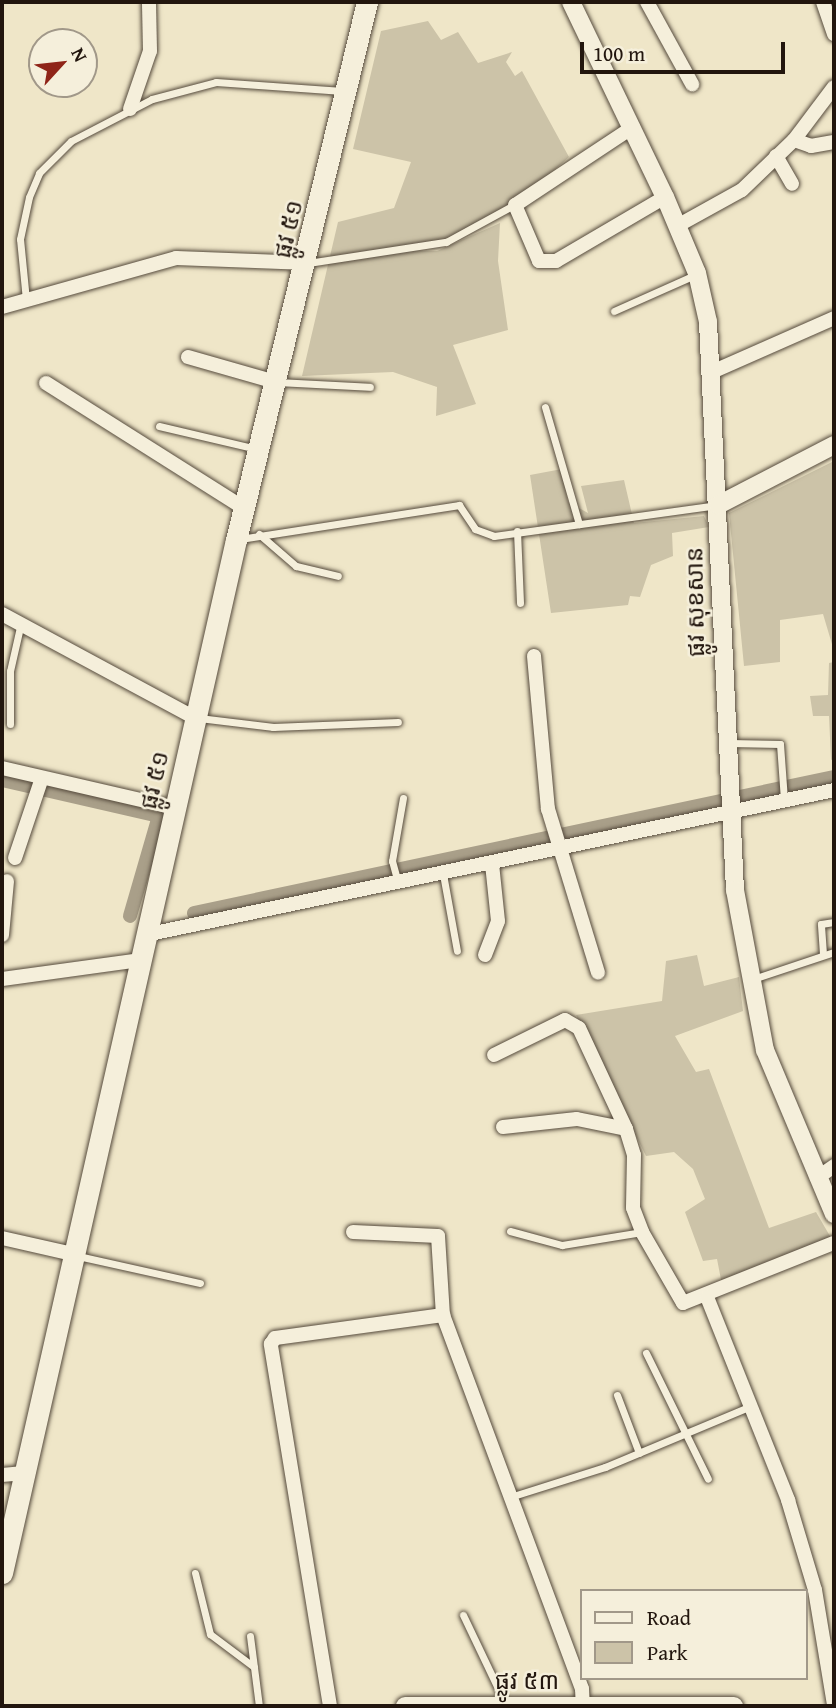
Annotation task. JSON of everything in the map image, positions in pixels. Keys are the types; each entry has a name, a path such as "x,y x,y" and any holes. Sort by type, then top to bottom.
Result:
{"main road":[{"name":"ផ្លូវ ៥១","path":"2,1573 7,1518 24,1473 236,540 308,263 367,2"}],"street":[{"path":"130,110 150,51 149,2"},
{"name":"ផ្លូវ សុខសាន","path":"571,2 633,127 697,274 714,371 724,743 729,810 750,979 765,1050 834,1214"},
{"path":"647,2 692,84"},
{"path":"823,2 834,34"},
{"path":"677,226 731,199 794,140 834,87"},
{"path":"633,127 515,205 539,261 547,265 665,197"},
{"path":"794,140 811,146 834,142"},
{"path":"776,156 792,184"},
{"path":"2,307 176,258 308,263"},
{"path":"714,371 834,318"},
{"path":"188,357 276,383"},
{"path":"46,383 244,508"},
{"path":"718,505 834,444"},
{"path":"2,614 195,718"},
{"path":"534,656 541,764 553,829 598,973"},
{"path":"2,768 40,785 176,808"},
{"path":"15,859 40,785"},
{"path":"145,935 397,879 443,874 492,864 559,846 783,797 834,790"},
{"path":"485,955 498,921 492,864"},
{"path":"2,935 7,881"},
{"path":"2,979 140,960"},
{"path":"494,1055 565,1020 576,1024 626,1129 634,1155 633,1208 642,1232 678,1299 687,1303 707,1297 834,1243"},
{"path":"503,1126 577,1119 626,1129"},
{"path":"817,1178 834,1166"},
{"path":"353,1232 438,1236 443,1315 583,1706"},
{"path":"2,1238 73,1254"},
{"path":"707,1297 746,1408 788,1500 815,1590 834,1705"},
{"path":"330,1706 271,1344 443,1315"},
{"path":"2,1475 24,1473"},
{"name":"ផ្លូវ ៥៣","path":"405,1706 734,1706"}],"lane":[{"path":"26,300 20,239 39,173 71,141 130,110 216,82 347,92"},
{"path":"308,263 446,242 515,205"},
{"path":"614,311 697,274"},
{"path":"276,383 370,387"},
{"path":"545,407 579,524"},
{"path":"159,426 259,450"},
{"path":"236,540 259,534 459,505 482,533 579,524 718,505"},
{"path":"517,531 520,603"},
{"path":"259,534 296,566 338,576"},
{"path":"10,724 10,671 20,626"},
{"path":"195,718 273,727 398,722"},
{"path":"724,743 776,741 783,797"},
{"path":"397,879 393,865 402,798"},
{"path":"443,874 457,951"},
{"path":"823,954 821,924 834,922"},
{"path":"750,979 804,966 823,954 834,952"},
{"path":"510,1231 562,1245 642,1232"},
{"path":"73,1254 200,1283"},
{"path":"646,1353 689,1433 708,1479"},
{"path":"617,1395 639,1453"},
{"path":"510,1497 639,1453 746,1408"},
{"path":"195,1573 210,1634 254,1667"},
{"path":"463,1615 506,1706"},
{"path":"250,1636 258,1706"}],"green space":[{"path":"428,21 441,40 458,32 478,63 512,52 506,62 515,76 522,71 569,157 515,205 446,242 383,250 437,251 500,223 498,261 508,330 453,345 476,404 436,416 437,387 393,372 302,376 338,222 394,208 411,162 353,149 381,31"},
{"path":"834,461 834,651 823,614 780,620 780,662 744,666 729,513"},
{"path":"562,469 568,502 588,513 581,486 624,480 634,523 704,516 709,527 672,533 673,556 651,565 640,597 630,596 628,605 551,613 530,475"},
{"path":"834,662 834,759 831,760 829,716 813,716 810,696 828,695 829,663"},
{"path":"697,955 704,986 739,977 743,1011 675,1036 696,1072 709,1069 769,1228 816,1212 834,1243 722,1285 717,1259 703,1261 685,1212 705,1199 693,1169 674,1152 646,1156 576,1015 662,1001 666,961"}],"waterway":[{"path":"194,913 834,777"},
{"path":"2,780 159,816 130,916"}]}
